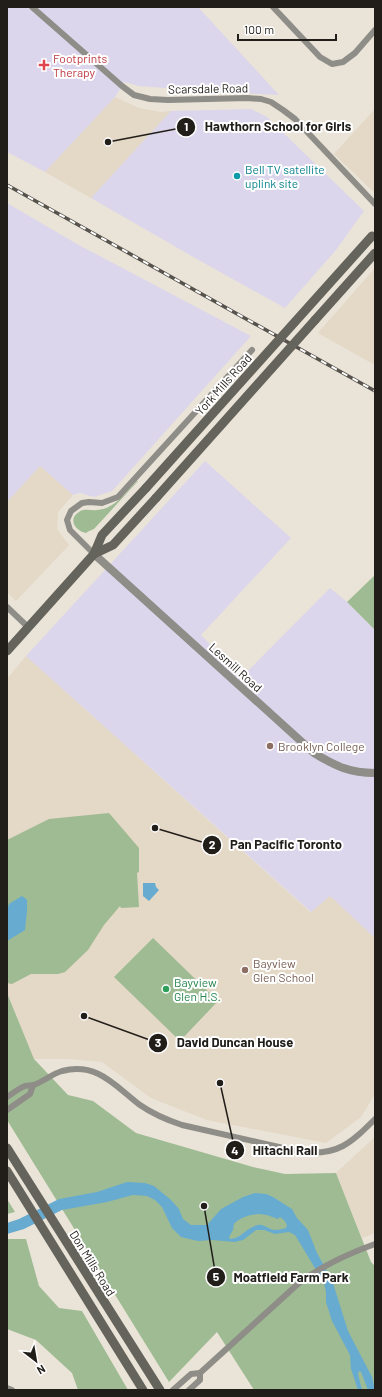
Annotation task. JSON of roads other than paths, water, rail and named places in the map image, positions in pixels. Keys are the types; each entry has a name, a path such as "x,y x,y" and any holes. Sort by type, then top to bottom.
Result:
{"main road":[{"name":"York Mills Road","path":"7,651 94,554 102,535 146,488 373,234"},
{"name":"York Mills Road","path":"94,554 113,545 375,253"},
{"name":"Don Mills Road","path":"7,1148 160,1390"},
{"name":"Don Mills Road","path":"9,1173 143,1390"}],"street":[{"name":"Scarsdale Road","path":"32,7 130,93 136,96 150,99 168,100 247,98 261,99 274,104 294,117 375,204"},
{"path":"272,7 320,57 332,64 343,62 355,53 375,30"},
{"name":"York Mills Road","path":"94,554 70,530 67,520 71,511 82,503 102,503 118,497 252,350"},
{"name":"Lesmill Road","path":"94,554 314,753 338,767 364,773 375,773"},
{"path":"7,607 28,627"},
{"path":"7,1098 24,1086 33,1085 63,1071 74,1070 92,1072 105,1077 117,1085 140,1105 167,1120 182,1125 307,1153 335,1150 348,1144 356,1138 375,1118"},
{"path":"7,1110 30,1094 33,1085"},
{"path":"174,1390 192,1374 200,1373 299,1283 325,1265 347,1254 375,1244"},
{"path":"189,1390 200,1380 200,1373"},
{"path":"7,1388 12,1390"}],"water":[{"path":"143,883 155,883 159,890 149,901 143,896"},
{"path":"22,896 27,900 25,930 7,941 7,910 9,904"},
{"path":"127,1182 145,1183 154,1186 171,1200 179,1209 183,1219 191,1225 207,1225 221,1209 243,1197 255,1193 266,1194 273,1197 292,1209 297,1218 308,1230 317,1253 332,1280 348,1331 372,1377 375,1390 368,1390 361,1372 359,1371 358,1374 362,1390 358,1390 351,1369 350,1355 332,1321 326,1302 324,1283 295,1235 289,1232 275,1234 264,1230 256,1230 243,1240 235,1242 212,1240 198,1241 181,1237 172,1228 162,1207 155,1200 147,1196 133,1195 107,1202 62,1210 24,1229 7,1234 7,1223 19,1219 59,1199 97,1192","holes":["252,1215 267,1215 278,1219 280,1217 287,1225 286,1228 274,1230 258,1225 237,1237 230,1239 229,1237 233,1230 234,1224 239,1220"]}],"railway":[{"path":"7,185 375,391"}],"place":[{"name":"Footprints Therapy","path":"44,65"},
{"name":"Hawthorn School for Girls","path":"108,142"},
{"name":"Bell TV satellite uplink site","path":"237,176"},
{"name":"Brooklyn College","path":"270,746"},
{"name":"Pan Pacific Toronto","path":"155,828"},
{"name":"Bayview Glen School","path":"245,970"},
{"name":"Bayview Glen H.S.","path":"166,989"},
{"name":"David Duncan House","path":"84,1016"},
{"name":"Hitachi Rail","path":"220,1083"},
{"name":"Moatfield Farm Park","path":"204,1206"}]}
